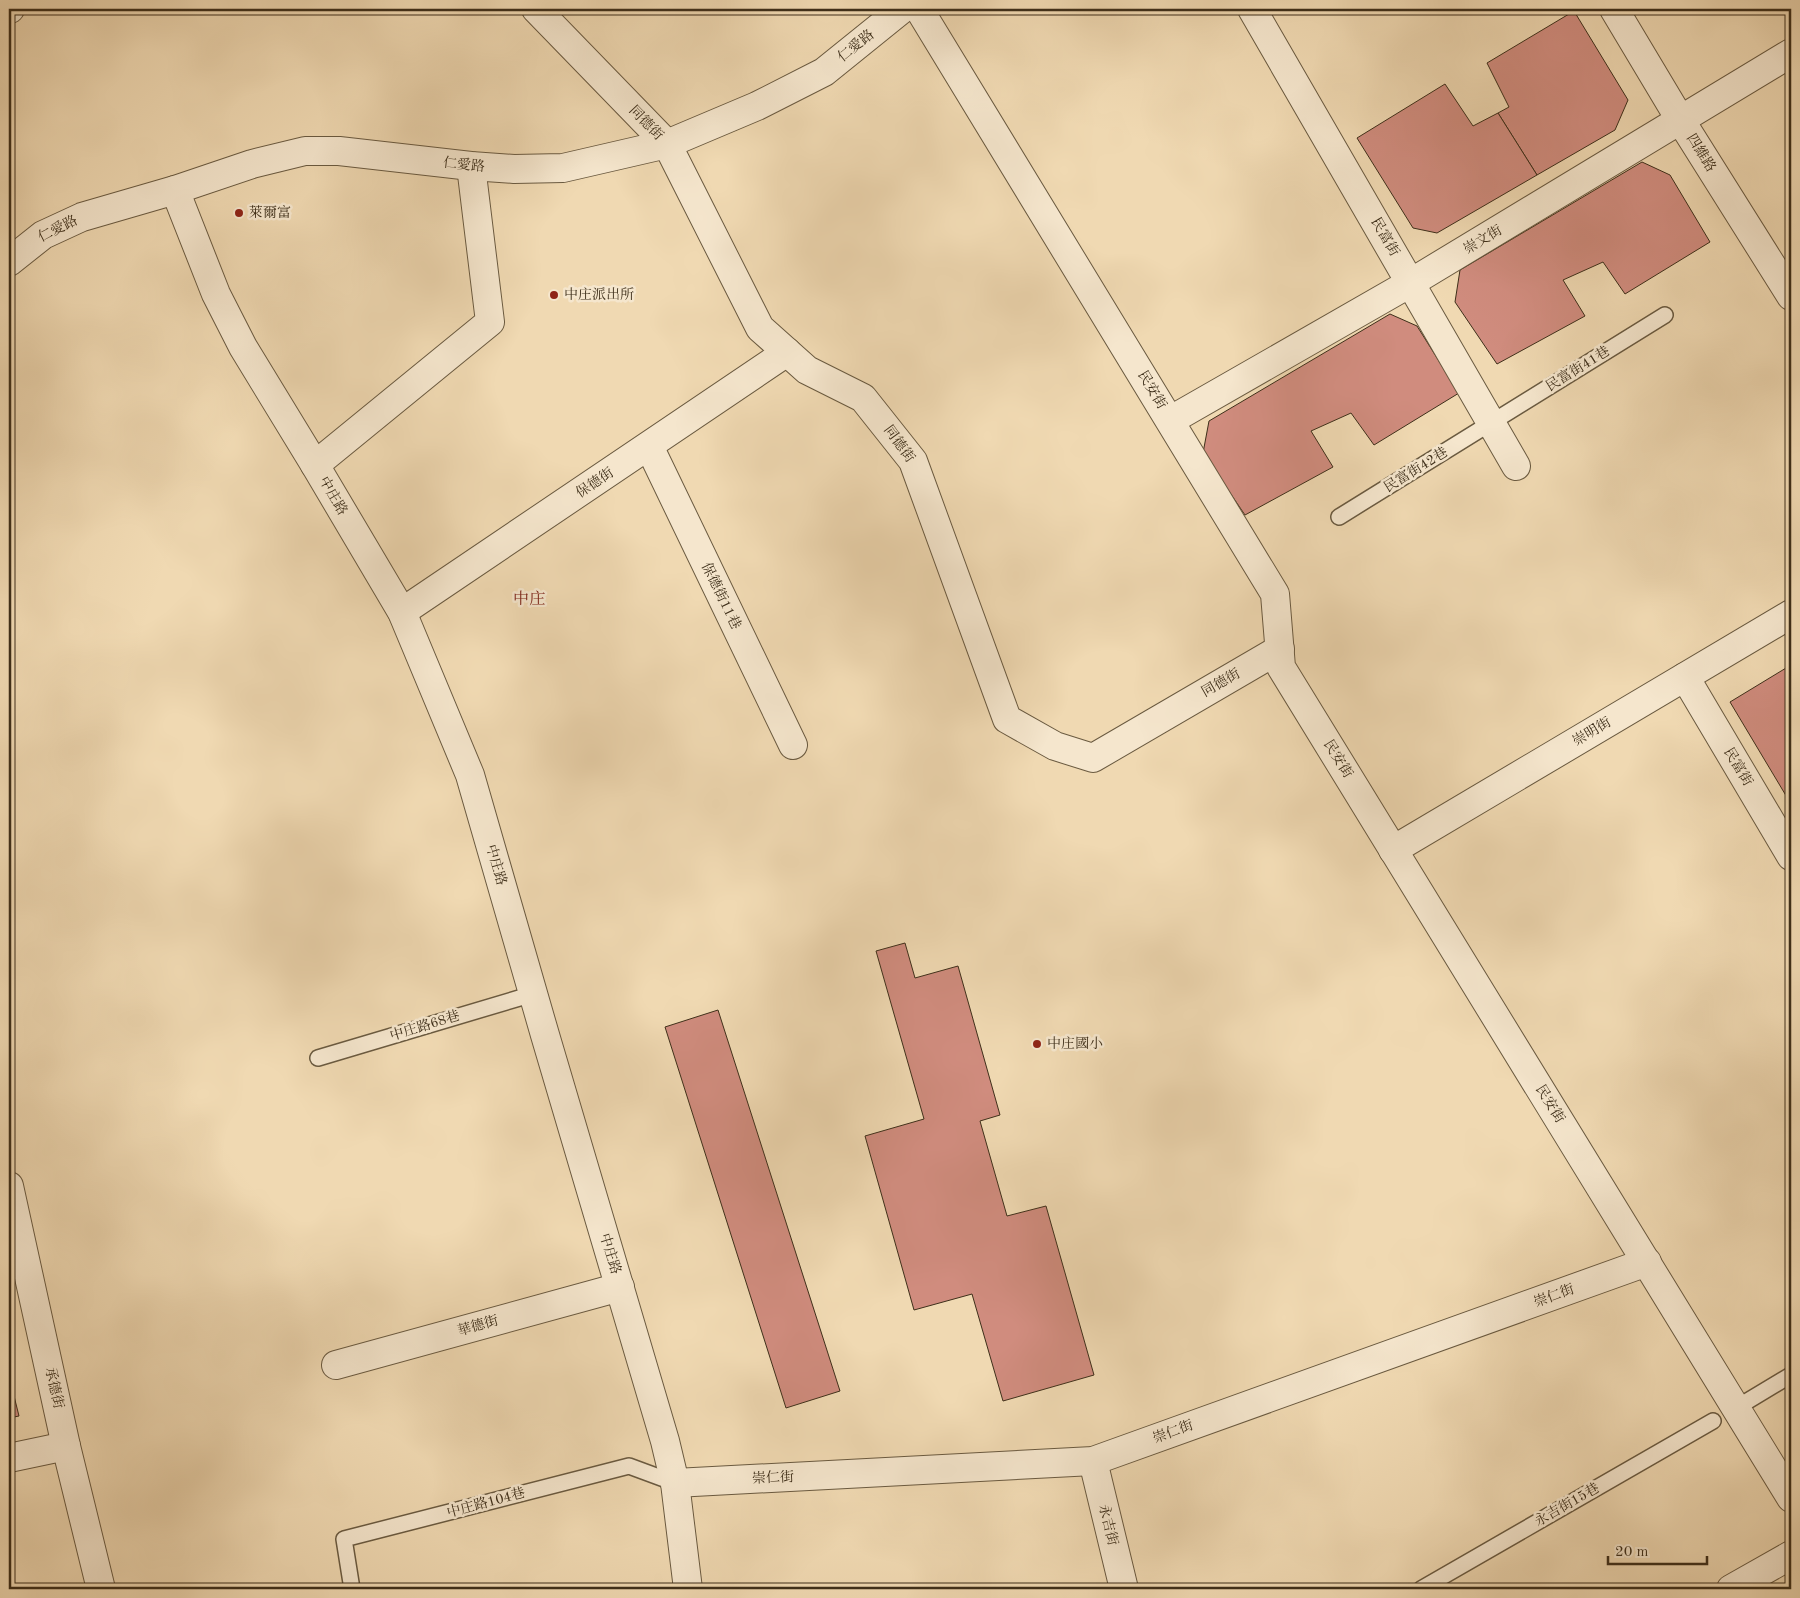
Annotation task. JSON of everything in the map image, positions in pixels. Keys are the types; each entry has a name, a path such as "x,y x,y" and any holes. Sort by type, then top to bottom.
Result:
{"street":[{"name":"同德街","path":"536,9 667,144 760,328 807,370 863,398 913,461 1007,719 1055,746 1093,758 1280,649"},
{"name":"仁愛路","path":"9,262 43,234 82,217 175,190 252,164 305,151 339,151 514,169 563,168 667,144 757,106 824,72 902,9"},
{"name":"民安街","path":"919,9 1171,420 1275,594 1281,667 1647,1262 1725,1415 1791,1498"},
{"name":"民富街","path":"1254,9 1516,466"},
{"name":"四維路","path":"1614,9 1681,121 1791,296"},
{"name":"崇文街","path":"1171,420 1412,282 1791,53"},
{"path":"316,465 490,322 471,166"},
{"name":"中庄路","path":"175,190 216,294 243,347 316,465 402,612 470,775 665,1441 675,1483 688,1589"},
{"name":"保德街","path":"402,612 787,352"},
{"name":"保德街11巷","path":"649,446 794,745"},
{"name":"崇明街","path":"1393,850 1791,614"},
{"name":"民富街","path":"1685,677 1791,856"},
{"name":"承德街","path":"9,1186 66,1446 101,1589"},
{"name":"崇仁街","path":"675,1483 1093,1461 1647,1262"},
{"name":"華德街","path":"336,1366 620,1287"},
{"path":"9,1458 66,1446"},
{"name":"永吉街","path":"1093,1461 1124,1589"},
{"path":"1731,1589 1791,1555"}],"lane":[{"name":"民富街41巷","path":"1492,423 1665,315"},
{"name":"民富街42巷","path":"1339,517 1492,423"},
{"name":"中庄路68巷","path":"318,1058 533,994"},
{"name":"永吉街15巷","path":"1421,1589 1725,1415 1791,1375"},
{"name":"中庄路104巷","path":"352,1589 344,1539 629,1466 675,1483"}],"building":[{"path":"1574,11 1628,100 1615,130 1537,175 1498,113 1509,107 1487,63"},
{"path":"1445,84 1473,126 1498,113 1537,175 1437,233 1413,228 1357,138"},
{"path":"1642,162 1670,175 1710,242 1625,294 1603,262 1563,280 1585,316 1497,364 1455,302 1460,270"},
{"path":"1390,314 1417,326 1459,393 1374,445 1351,413 1311,431 1333,467 1245,515 1203,453 1209,421"},
{"path":"1791,665 1791,804 1730,702"},
{"path":"905,943 915,978 958,966 1000,1115 980,1121 1007,1216 1046,1206 1094,1375 1003,1401 972,1294 914,1310 865,1136 924,1119 876,951"},
{"path":"718,1010 840,1391 786,1408 665,1027"},
{"path":"9,1376 14,1396 9,1397"},
{"path":"14,1396 19,1416 9,1418 9,1397"}],"place":[{"name":"萊爾富","path":"239,213"},
{"name":"中庄派出所","path":"554,295"},
{"name":"中庄國小","path":"1037,1044"}],"district":[{"name":"中庄","path":"529,600"}]}
